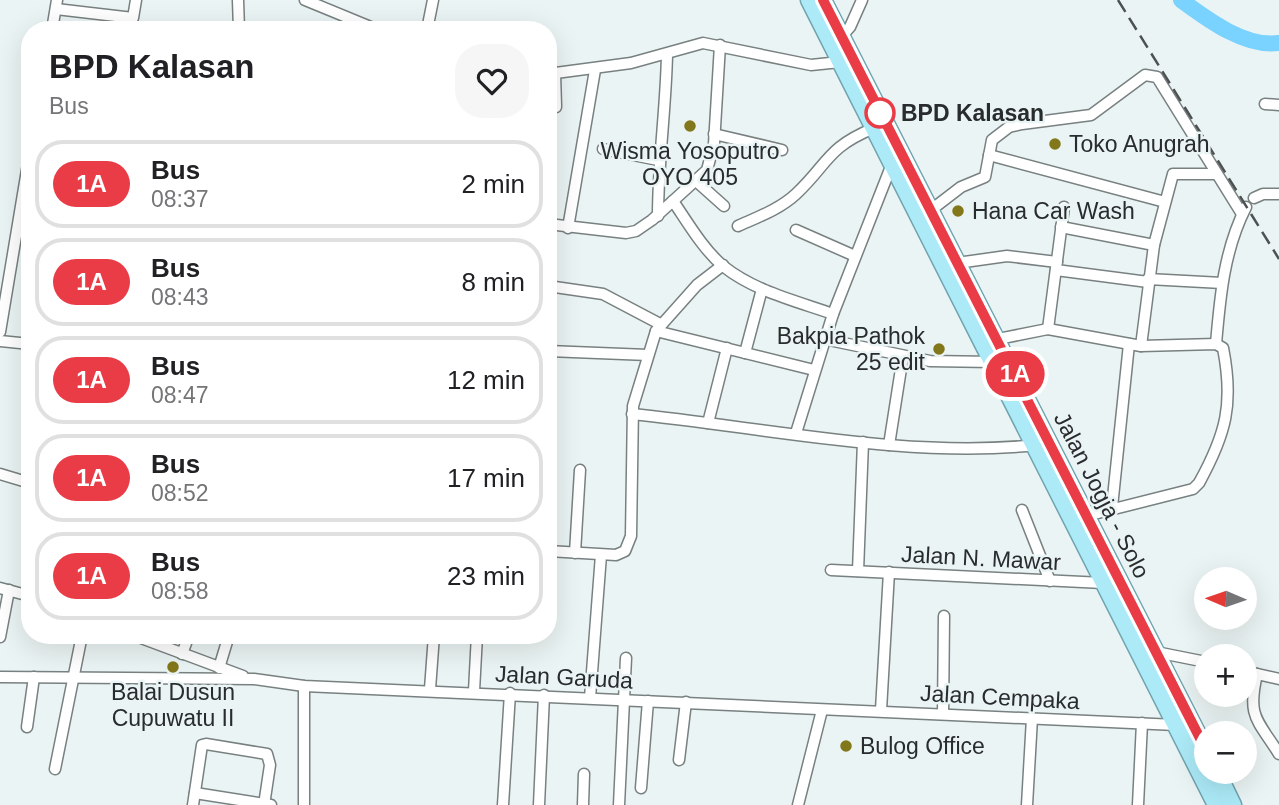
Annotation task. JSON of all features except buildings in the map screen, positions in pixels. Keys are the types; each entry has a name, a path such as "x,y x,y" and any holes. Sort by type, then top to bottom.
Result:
{"highway":[{"name":"Jalan Jogja - Solo","path":"809,0 993,362 1086,516 1194,726"},
{"name":"Jalan Jogja - Solo","path":"823,0 998,339 1102,583 1216,805"},
{"path":"1223,784 1233,805"}],"street":[{"path":"134,21 136,0"},
{"path":"238,0 239,21"},
{"path":"305,0 356,21"},
{"path":"429,21 433,0"},
{"path":"842,36 850,27 862,0"},
{"path":"56,4 134,18"},
{"path":"557,73 594,70 703,43 811,65 840,62"},
{"path":"557,226 626,233 636,231 699,178 713,155 720,46"},
{"path":"657,216 658,159 666,94 667,54"},
{"path":"568,228 594,70"},
{"path":"930,210 961,187 985,177 992,140 1009,127 1091,115 1145,75 1157,78 1217,174 1244,210 1222,283 1218,345 1226,367 1224,434 1199,483 1193,489 1112,507 1086,516"},
{"path":"1265,104 1279,105"},
{"path":"738,226 789,200 829,154 852,137 874,128"},
{"path":"714,134 782,150"},
{"path":"603,149 658,159"},
{"path":"989,155 1166,202"},
{"path":"796,433 833,314 892,163"},
{"path":"1141,346 1154,246 1173,173 1217,174"},
{"path":"699,178 731,177"},
{"path":"699,178 724,206"},
{"path":"1254,198 1263,194 1279,194"},
{"path":"673,201 694,232 723,265 762,289 833,314"},
{"path":"1048,329 1064,207"},
{"path":"1061,227 1154,246"},
{"path":"796,230 855,256"},
{"path":"0,332 21,232"},
{"path":"957,263 1007,256 1148,281 1222,283"},
{"path":"557,552 616,555 625,551 631,536 632,415 648,355 658,327 697,285 723,265"},
{"path":"557,287 588,290 621,302 658,327 814,370"},
{"path":"745,353 762,289"},
{"path":"998,339 1048,329 1141,346 1218,345"},
{"path":"824,340 958,364 993,362"},
{"path":"0,341 21,343"},
{"path":"1112,507 1129,344"},
{"path":"708,423 727,348"},
{"path":"557,351 648,355"},
{"path":"889,445 903,356"},
{"path":"632,415 889,445 1041,442"},
{"path":"858,570 863,442"},
{"path":"575,553 580,470"},
{"path":"0,474 21,480"},
{"path":"1022,510 1050,581"},
{"path":"590,698 601,555"},
{"name":"Jalan N. Mawar","path":"831,570 1102,583"},
{"path":"881,710 889,572"},
{"path":"0,638 5,589"},
{"path":"943,714 944,616"},
{"path":"55,769 80,644"},
{"path":"156,644 254,679"},
{"path":"182,654 186,644"},
{"path":"219,668 226,644"},
{"path":"430,689 433,644"},
{"path":"474,691 477,644"},
{"path":"1156,652 1194,660"},
{"path":"619,805 626,658"},
{"path":"1257,674 1279,679"},
{"path":"0,677 254,679"},
{"path":"27,727 34,677"},
{"name":"Jalan Garuda","path":"254,679 304,686 474,691 822,710"},
{"path":"304,686 304,805"},
{"path":"503,805 510,693"},
{"path":"539,805 544,695"},
{"path":"641,788 648,701"},
{"path":"679,760 686,702"},
{"path":"1252,707 1279,754"},
{"path":"798,805 822,710"},
{"name":"Jalan Cempaka","path":"822,710 881,710 1177,725"},
{"path":"1027,805 1032,718"},
{"path":"1138,805 1142,723"},
{"path":"193,805 202,746 248,749 267,754 270,758 264,805"},
{"path":"583,805 584,774"},
{"path":"195,793 271,805"}],"waterway":[{"path":"1181,0 1240,37 1279,43"}],"railway":[{"path":"1118,0 1279,259"}],"bus line":[{"name":"1A","path":"823,0 1194,726"}],"place":[{"name":"BPD Kalasan","path":"880,113"},
{"name":"Wisma Yosoputro OYO 405","path":"690,126"},
{"name":"Toko Anugrah","path":"1055,144"},
{"name":"Hana Car Wash","path":"958,211"},
{"name":"Bakpia Pathok 25 edit","path":"939,349"},
{"name":"Balai Dusun Cupuwatu II","path":"173,667"},
{"name":"Bulog Office","path":"846,746"}]}
